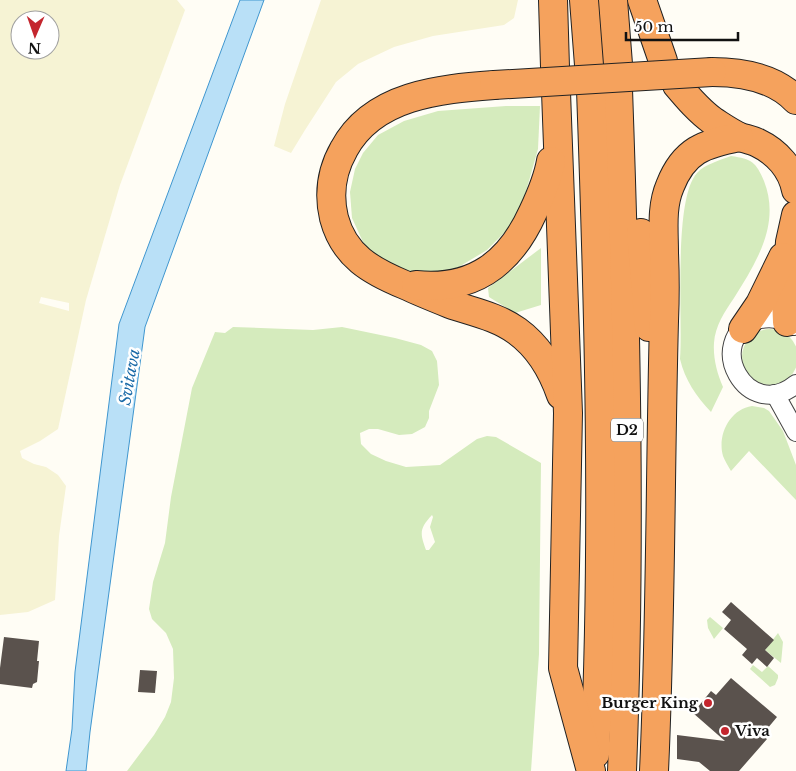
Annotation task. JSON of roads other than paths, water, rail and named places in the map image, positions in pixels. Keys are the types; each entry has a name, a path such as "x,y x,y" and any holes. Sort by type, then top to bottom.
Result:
{"highway":[{"path":"553,0 568,413 563,668 593,771"},
{"name":"D2","path":"584,0 590,78 601,417 599,665 593,771"},
{"name":"D2","path":"614,0 621,80 627,416 626,666 622,771"},
{"path":"642,0 663,61"},
{"path":"568,413 548,364 526,338 509,326 491,317 451,304 386,278 368,268 354,255 336,226 331,199 333,174 347,143 359,129 390,106 428,92 448,88 712,72 743,74 768,81 796,100"},
{"path":"621,80 652,358 662,418"},
{"path":"677,85 713,121 739,137 756,142 769,149 789,171 796,190"},
{"path":"401,284 432,286 465,281 486,271 513,246 532,215 547,180 555,140 556,89"},
{"path":"654,771 659,668 665,200 670,184 683,161 695,150 710,143 739,137"},
{"path":"792,325 786,295 790,242 796,215"},
{"path":"743,329 760,304 790,242"}],"street":[{"path":"792,325 778,319 769,318 750,323 736,338 732,348 732,359 734,370 739,379 755,392 775,394 796,385"},
{"path":"775,394 796,432"}],"water":[{"name":"Svitava","path":"240,0 264,0 145,327 86,771 66,771 72,729 75,672 119,324"}],"place":[{"name":"Burger King","path":"708,703"},
{"name":"Viva","path":"725,731"}]}
